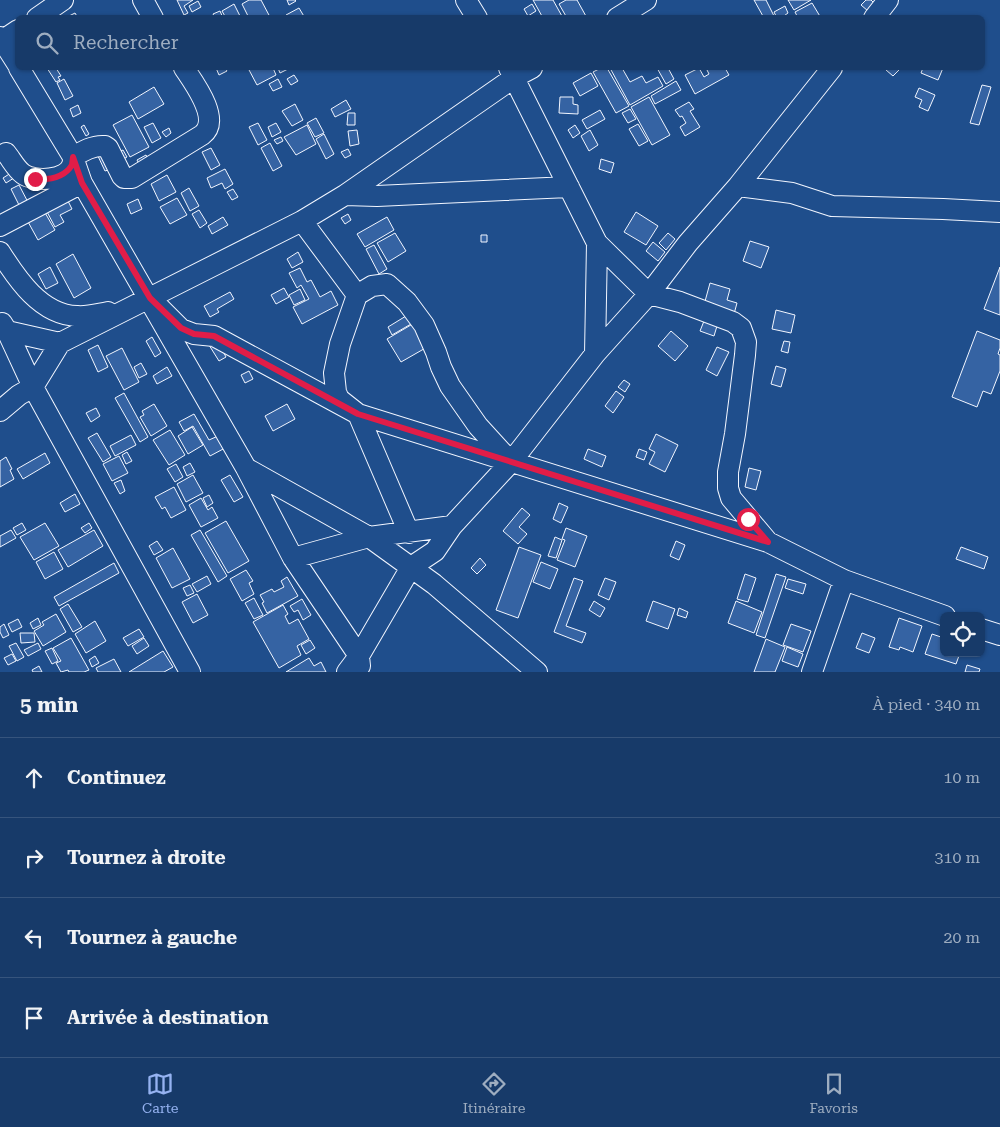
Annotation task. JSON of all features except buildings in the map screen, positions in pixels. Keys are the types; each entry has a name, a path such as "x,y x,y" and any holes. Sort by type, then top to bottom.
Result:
{"street":[{"path":"41,15 63,0"},
{"path":"143,0 151,15"},
{"path":"466,0 475,15"},
{"path":"622,15 646,0"},
{"path":"876,15 888,0"},
{"path":"7,36 15,58"},
{"path":"20,70 73,157 82,183 150,298 246,468 293,558 360,664"},
{"path":"73,157 92,147 106,146 122,176 130,179 206,132 209,124 209,115 197,88 185,70"},
{"path":"347,672 360,664 411,567 435,551 452,526 511,462 595,354 649,294 688,243 738,186 830,70"},
{"path":"0,411 18,395 33,387 60,342 302,222 345,195 519,71 538,127 597,243 649,294 680,302 733,322 737,324 744,335 746,342 745,355 728,472 728,488 731,498 768,542"},
{"path":"6,153 21,173 35,179 57,177 66,172 72,165 73,157"},
{"path":"0,226 82,183"},
{"path":"738,186 792,192 832,206 1000,212"},
{"path":"345,195 377,196 569,187"},
{"path":"302,222 357,295"},
{"path":"595,354 597,243"},
{"path":"0,252 21,283 36,298 59,312 75,316 88,316 129,307"},
{"path":"409,533 358,414 339,399 336,392 334,381 340,344 357,295 372,286 387,284 407,302 424,324 450,386 478,426 511,462"},
{"path":"150,298 181,328 194,334 214,336 358,414 768,542 844,580 940,614"},
{"path":"4,325 60,342"},
{"path":"4,325 33,387 190,672"},
{"path":"246,468 369,537 434,584 537,672"},
{"path":"293,558 369,537 452,526"},
{"path":"434,584 435,551"},
{"path":"812,672 844,580"},
{"path":"985,630 1000,635"}],"route":[{"path":"35,179 57,177 70,169 73,157 82,183 150,298 175,324 187,332 214,336 358,414 768,542 748,519"}]}
